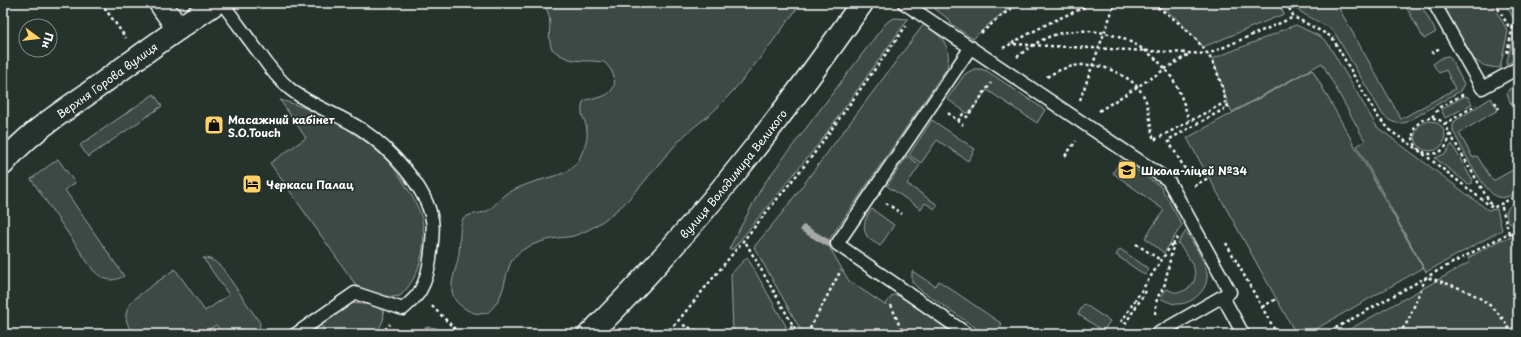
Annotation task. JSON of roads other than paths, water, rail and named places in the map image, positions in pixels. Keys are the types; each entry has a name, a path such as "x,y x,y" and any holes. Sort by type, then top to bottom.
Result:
{"main road":[{"path":"160,3 178,29"},
{"name":"Верхня Горова вулиця","path":"3,164 36,132 139,56 216,3"},
{"name":"вулиця Володимира Великого","path":"590,334 615,309 705,209 771,128 817,67 862,3"}],"lane":[{"path":"222,3 279,79 304,99 360,128 395,157 420,192 430,212 432,221 431,254 426,279 419,292 403,309 355,293 296,334"},
{"path":"904,3 1168,180 1230,292 1157,334"},
{"path":"1434,3 1482,88 1518,68"},
{"path":"967,334 837,244 971,48"},
{"path":"1223,297 1243,334"}],"waterway":[{"path":"804,229 828,243 837,244"}],"place":[{"name":"Масажний кабінет S.O.Touch","path":"214,125"},
{"name":"Школа-ліцей №34","path":"1127,170"},
{"name":"Черкаси Палац","path":"252,184"}]}
